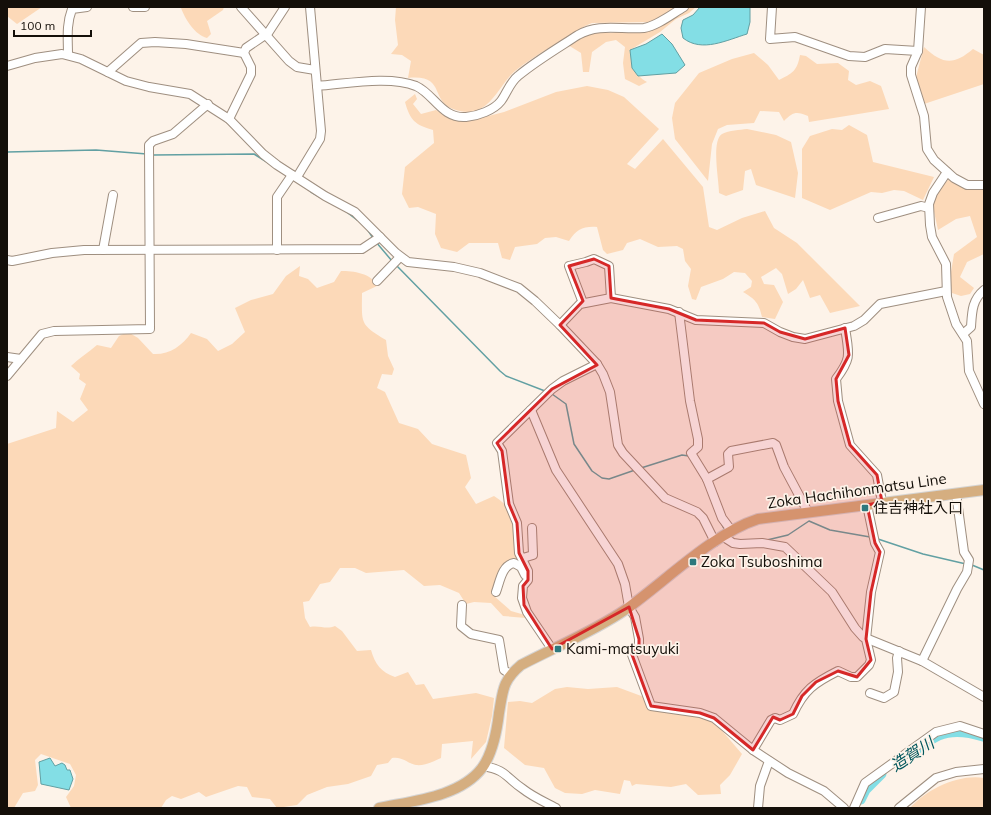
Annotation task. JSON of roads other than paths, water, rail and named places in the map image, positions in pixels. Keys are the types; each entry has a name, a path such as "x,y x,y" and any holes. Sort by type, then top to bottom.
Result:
{"main road":[{"name":"Zoka Hachihonmatsu Line","path":"510,674 521,665 608,621 629,607 724,535 758,519 984,490"},
{"path":"379,808 406,805 435,795 458,786 477,773 483,766 496,736 501,697 504,684 510,674"}],"street":[{"path":"68,55 67,27 72,9 87,7"},
{"path":"133,7 145,7"},
{"path":"241,7 289,61 297,66 315,70"},
{"path":"229,119 251,74 251,67 244,54 246,48 268,33 284,11 285,7"},
{"path":"277,250 277,197 295,176 320,139 310,7"},
{"path":"317,86 384,81 406,84 416,86 426,92 436,105 455,115 464,117 474,116 497,105 518,76 580,34 599,28 651,26 684,7"},
{"path":"772,7 770,39 796,37 849,56 864,56 885,49 918,51"},
{"path":"921,7 918,51 911,67 911,75 924,116 927,149 934,160 947,172 967,185 984,185"},
{"path":"108,72 141,43 155,42 186,44 244,54"},
{"path":"7,66 53,54 68,55 81,59 126,81 149,88 190,94 208,104 229,119 263,154 325,196 355,212 380,241 399,259 408,262 454,267 480,273 519,288 560,325 597,364 603,374 610,392 618,445 640,473 666,498 697,512 733,543 762,543 785,547 832,592 854,628 863,637 922,661 984,697"},
{"path":"7,376 42,334 54,331 150,329 149,145 152,140 173,134 208,104"},
{"path":"947,172 933,193 929,208 932,237 946,264 946,291 956,324 967,341 969,371 984,404"},
{"path":"103,250 113,195"},
{"path":"878,218 921,206 929,208"},
{"path":"7,260 12,261 52,253 103,250 362,249 380,241"},
{"path":"583,303 569,266 586,262 594,258 609,266 611,298"},
{"path":"377,281 399,259"},
{"path":"963,334 971,327 973,304 977,296 984,290"},
{"path":"560,325 580,304 611,298 679,312 696,320 764,322 780,332 805,339 845,328 864,320 880,304 946,291"},
{"path":"679,312 690,401 698,439 698,447 691,453 707,478 722,518 724,535"},
{"path":"845,328 849,355 845,367 836,379 838,401 850,445 878,475 882,502"},
{"path":"7,357 21,358"},
{"path":"552,649 524,605 522,598 523,586 528,580 528,571 519,552 517,523 509,504 502,451 497,443 552,389 563,381 597,364"},
{"path":"531,410 556,470 618,564 625,584 629,607 635,617 639,639 639,647 631,652 651,706 700,713 714,718 753,750 824,791 844,808"},
{"path":"707,478 729,467 728,454 731,451 773,443 776,445 784,467 808,512"},
{"path":"922,661 969,564 964,552 956,493"},
{"path":"753,750 771,720 774,718 780,720 793,714 802,696 816,682 838,671 851,677 857,677 869,665 871,660 866,638 871,592 880,552 875,543 867,505"},
{"path":"523,558 533,555 532,528"},
{"path":"496,592 505,567 508,564 514,563 521,567 525,573 525,579 528,580"},
{"path":"462,605 461,626 471,634 499,640 504,670 510,674"},
{"path":"870,693 884,698 894,692 898,672 898,652"},
{"path":"854,808 865,783 936,732 960,726 984,734"},
{"path":"758,808 760,786 770,761"},
{"path":"483,766 497,768 505,773 523,790 556,808"},
{"path":"899,808 943,774 984,769"}],"water":[{"path":"700,7 750,7 750,22 747,34 723,42 706,45 698,45 683,38 681,28 683,20 693,15"},
{"path":"662,34 672,44 685,65 676,73 638,76 632,68 630,50 646,44"},
{"path":"50,758 55,766 62,763 65,765 67,770 70,770 73,779 69,790 41,784 39,762"}],"waterway":[{"path":"7,152 96,150 147,154"},
{"path":"153,155 254,154 270,164"},
{"path":"311,192 330,203"},
{"path":"344,210 357,220"},
{"path":"367,229 373,238"},
{"path":"376,242 392,261"},
{"path":"396,265 500,371 506,376 545,391"},
{"path":"552,394 566,404 574,444 592,471 602,478 609,479 635,470"},
{"path":"641,468 682,455 689,456"},
{"path":"767,540 788,535 809,521 830,530 870,537"},
{"path":"721,522 725,531"},
{"path":"878,539 923,554 966,564"},
{"path":"972,565 984,570"},
{"name":"造賀川","path":"910,754 944,734 961,733 983,737"},
{"name":"造賀川","path":"861,800 866,790 882,774"}],"place":[{"name":"住吉神社入口","path":"865,508"},
{"name":"Zoka Tsuboshima","path":"693,562"},
{"name":"Kami-matsuyuki","path":"558,649"}]}
